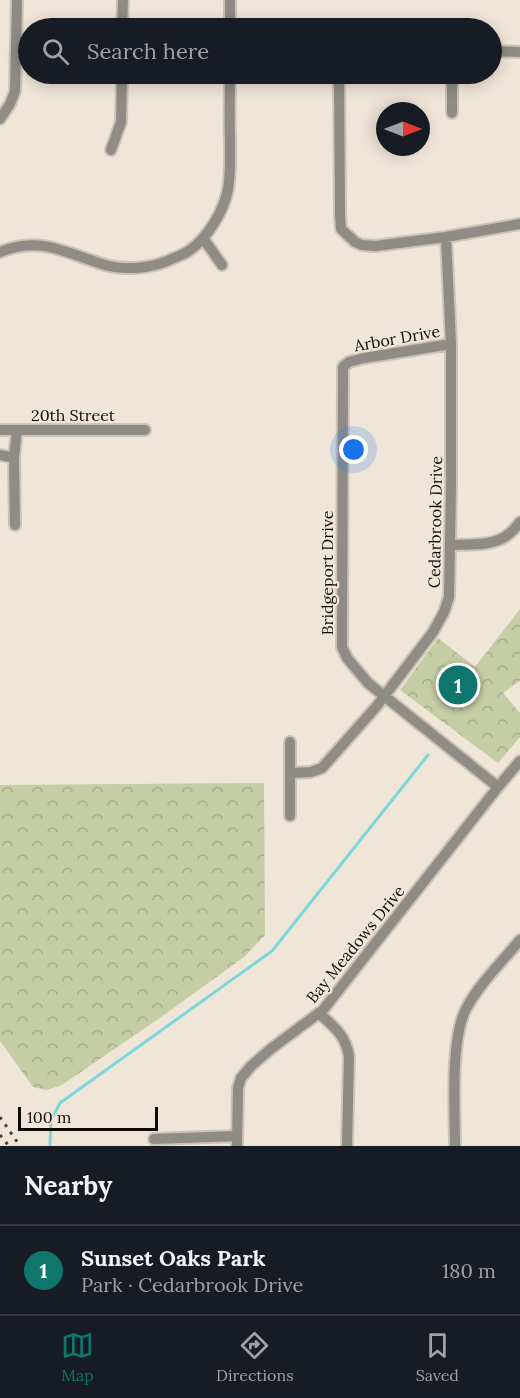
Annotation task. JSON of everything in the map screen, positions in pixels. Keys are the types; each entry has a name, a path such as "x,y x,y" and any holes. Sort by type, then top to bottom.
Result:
{"street":[{"path":"0,119 15,91 17,0"},
{"path":"122,18 123,0"},
{"path":"230,0 230,18"},
{"path":"502,51 520,52"},
{"path":"111,150 121,122 122,84"},
{"path":"0,252 12,247 46,246 103,265 128,268 154,266 190,251 203,238 221,210 228,189 230,84"},
{"path":"339,84 341,229 355,242 375,246 447,237 520,224"},
{"path":"452,84 452,113"},
{"name":"Cedarbrook Drive","path":"290,773 311,772 322,768 384,697 433,632 449,597 451,344 447,237"},
{"path":"203,238 222,265"},
{"name":"Arbor Drive","path":"349,362 451,344"},
{"name":"Bridgeport Drive","path":"349,362 343,367 342,647 347,658 368,683 498,787"},
{"name":"20th Street","path":"0,430 145,430"},
{"path":"15,525 14,458 17,430"},
{"path":"0,455 14,458"},
{"path":"450,545 489,543 500,540 509,535 520,522"},
{"path":"290,742 290,816"},
{"name":"Bay Meadows Drive","path":"237,1141 238,1088 241,1078 272,1048 323,1010 520,761"},
{"path":"455,1146 457,1039 462,1020 466,1009 483,985 520,940"},
{"path":"319,1013 342,1035 349,1056 347,1146"},
{"path":"154,1139 237,1141"}],"green space":[{"path":"520,609 520,681 503,693 520,713 520,737 498,763 400,690 438,638 475,667"},
{"path":"447,673 465,686 450,707 432,694"},
{"path":"264,783 265,935 244,957 62,1085 46,1090 33,1087 0,1041 0,785"}],"waterway":[{"path":"50,1146 51,1120 60,1103 272,951 428,755"}],"railway":[{"path":"0,1117 20,1146"},
{"path":"0,1135 9,1146"}],"place":[{"name":"Sunset Oaks Park","path":"458,685"}]}
